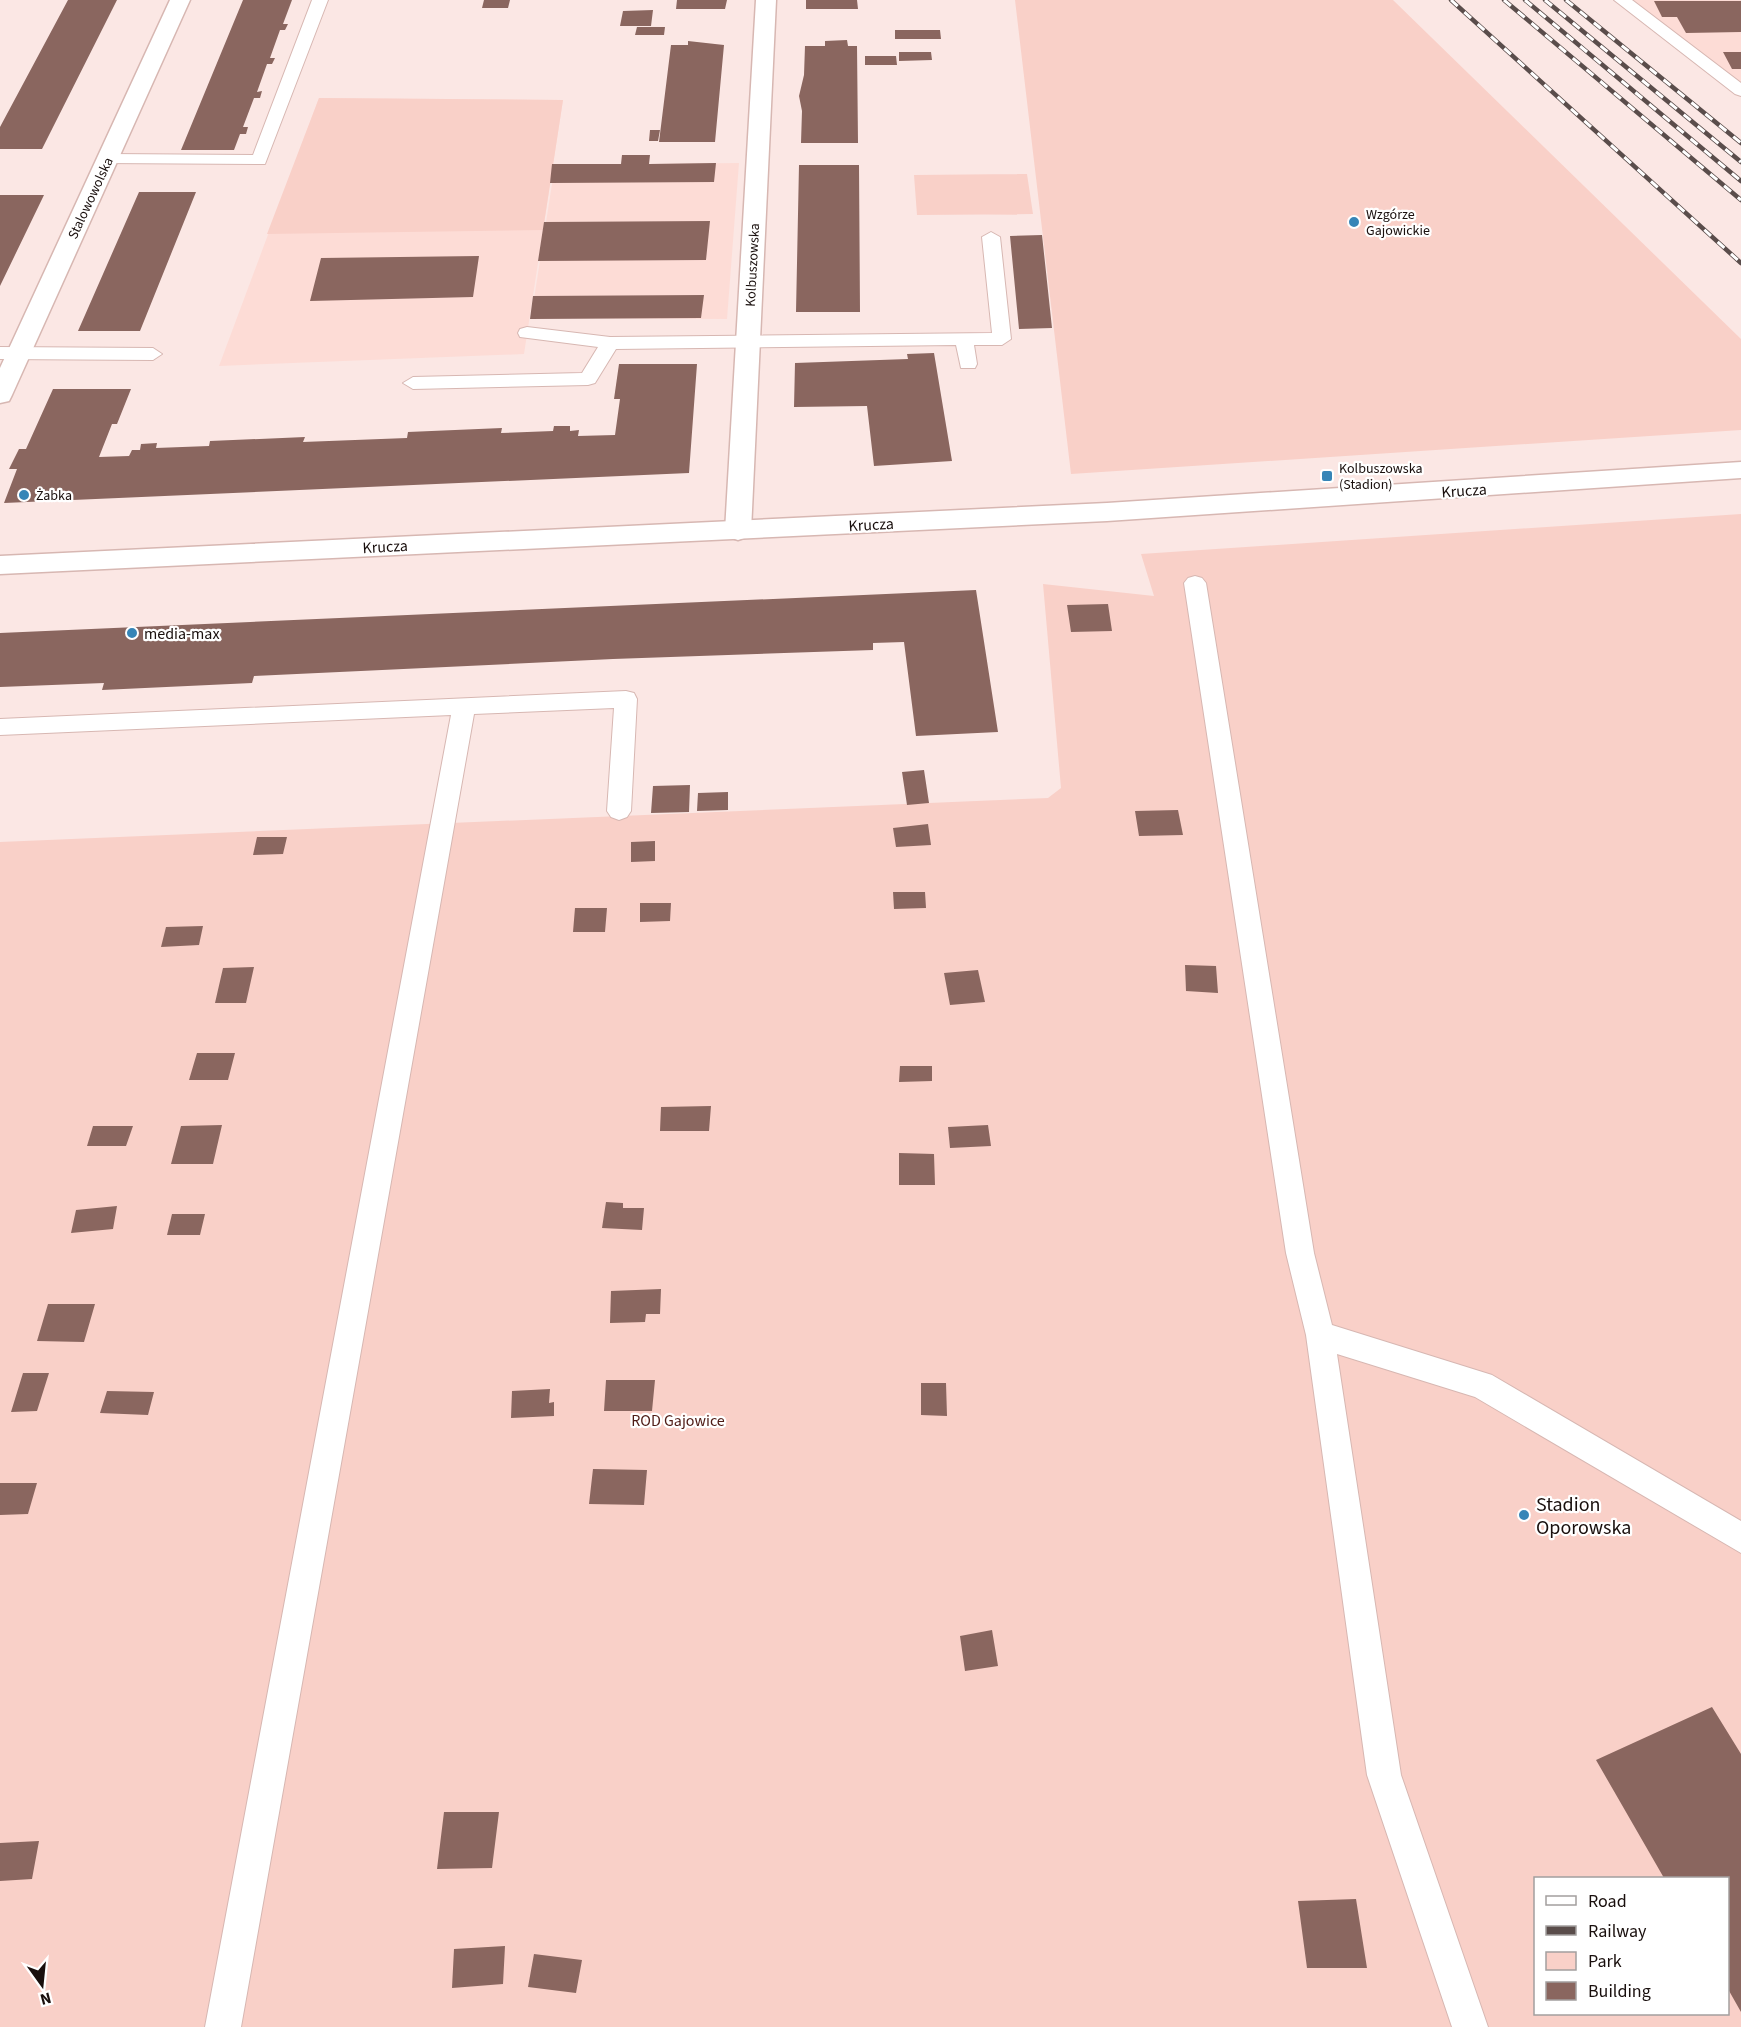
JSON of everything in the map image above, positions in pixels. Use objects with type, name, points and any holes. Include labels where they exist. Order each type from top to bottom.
[{"type":"street","name":"Stalowowolska","points":[[0,395],[10,353],[108,159],[180,0]]},
{"type":"street","name":"Kolbuszowska","points":[[738,531],[766,0]]},
{"type":"street","name":"Krucza","points":[[0,565],[738,531],[1343,498],[1741,470]]},
{"type":"lane","points":[[108,159],[259,160],[320,0]]},
{"type":"lane","points":[[1622,0],[1741,91]]},
{"type":"lane","points":[[527,333],[610,343],[748,344],[1002,339],[991,237]]},
{"type":"lane","points":[[964,339],[968,364]]},
{"type":"lane","points":[[413,384],[588,379],[610,343]]},
{"type":"lane","points":[[10,353],[153,354]]},
{"type":"lane","points":[[1195,583],[1300,1252],[1320,1335],[1383,1776],[1470,2027]]},
{"type":"lane","points":[[0,727],[626,699],[619,811]]},
{"type":"lane","points":[[223,2027],[443,833],[464,706]]},
{"type":"lane","points":[[1320,1335],[1482,1385],[1741,1538]]},
{"type":"shaded area","points":[[1632,0],[1741,0],[1741,84]]},
{"type":"shaded area","points":[[319,98],[563,100],[524,354],[219,366]]},
{"type":"shaded area","points":[[739,163],[727,319],[531,318],[555,165]]},
{"type":"green space","points":[[1015,0],[1393,0],[1741,339],[1741,430],[1071,474]]},
{"type":"green space","points":[[319,98],[563,100],[543,230],[267,234]]},
{"type":"green space","points":[[1027,174],[1033,214],[917,215],[914,175]]},
{"type":"green space","name":"ROD Gajowice","points":[[1741,514],[1741,2027],[0,2027],[0,842],[1048,798],[1061,788],[1043,584],[1154,596],[1141,554]]},
{"type":"building","points":[[68,0],[117,0],[42,149],[0,149],[0,127]]},
{"type":"building","points":[[243,0],[292,0],[283,24],[288,24],[285,30],[280,30],[270,58],[275,58],[272,64],[267,64],[257,92],[262,91],[260,98],[254,98],[243,127],[248,127],[246,134],[240,134],[234,150],[181,150]]},
{"type":"building","points":[[484,0],[510,0],[508,8],[482,8]]},
{"type":"building","points":[[677,0],[727,0],[725,9],[676,9]]},
{"type":"building","points":[[806,0],[857,0],[858,9],[806,9]]},
{"type":"building","points":[[1654,1],[1741,1],[1741,32],[1686,33],[1677,17],[1662,17]]},
{"type":"building","points":[[653,10],[651,26],[620,26],[623,11]]},
{"type":"building","points":[[637,27],[665,27],[664,35],[635,35]]},
{"type":"building","points":[[895,30],[940,30],[941,39],[895,39]]},
{"type":"building","points":[[847,40],[848,46],[857,46],[858,143],[801,143],[802,111],[799,96],[804,75],[805,46],[825,46],[825,41]]},
{"type":"building","points":[[688,41],[724,45],[715,142],[659,142],[671,45],[688,45]]},
{"type":"building","points":[[899,52],[931,52],[932,60],[899,61]]},
{"type":"building","points":[[1723,52],[1741,52],[1741,69],[1732,69]]},
{"type":"building","points":[[865,56],[896,56],[897,65],[865,65]]},
{"type":"building","points":[[650,130],[660,130],[658,141],[649,141]]},
{"type":"building","points":[[622,155],[650,155],[649,164],[716,163],[714,182],[550,183],[552,164],[621,164]]},
{"type":"building","points":[[799,165],[859,165],[860,312],[796,312]]},
{"type":"building","points":[[139,192],[196,192],[140,331],[78,331]]},
{"type":"building","points":[[0,195],[44,195],[0,286]]},
{"type":"building","points":[[710,221],[706,260],[538,261],[544,222]]},
{"type":"building","points":[[1042,235],[1052,328],[1019,329],[1010,236]]},
{"type":"building","points":[[479,256],[473,297],[310,301],[321,258]]},
{"type":"building","points":[[704,295],[701,318],[530,319],[533,296]]},
{"type":"building","points":[[934,353],[952,461],[874,466],[867,406],[794,407],[795,363],[908,359],[907,354]]},
{"type":"building","points":[[619,364],[697,364],[689,473],[4,503],[17,469],[9,469],[19,449],[26,449],[53,389],[131,389],[117,424],[112,424],[99,457],[129,456],[132,450],[140,450],[141,444],[157,443],[156,448],[209,446],[210,441],[305,437],[303,442],[407,438],[408,432],[502,428],[501,433],[553,431],[554,426],[570,426],[570,431],[579,430],[578,436],[615,435],[620,399],[614,399]]},
{"type":"building","points":[[976,590],[998,732],[916,736],[904,642],[873,643],[873,650],[613,659],[254,676],[252,683],[102,690],[104,683],[0,687],[0,633]]},
{"type":"building","points":[[1108,604],[1112,631],[1071,632],[1067,605]]},
{"type":"building","points":[[924,770],[929,803],[907,805],[902,772]]},
{"type":"building","points":[[690,785],[689,812],[651,813],[653,786]]},
{"type":"building","points":[[728,792],[728,810],[697,811],[698,793]]},
{"type":"building","points":[[1178,810],[1183,835],[1139,836],[1135,811]]},
{"type":"building","points":[[928,824],[931,845],[896,847],[893,828]]},
{"type":"building","points":[[257,837],[287,837],[283,854],[253,855]]},
{"type":"building","points":[[655,841],[655,861],[631,862],[631,842]]},
{"type":"building","points":[[893,892],[925,892],[926,908],[894,909]]},
{"type":"building","points":[[640,903],[671,903],[670,921],[640,922]]},
{"type":"building","points":[[575,908],[607,908],[605,932],[573,932]]},
{"type":"building","points":[[203,926],[199,945],[161,947],[166,927]]},
{"type":"building","points":[[1185,965],[1216,966],[1218,993],[1186,991]]},
{"type":"building","points":[[254,967],[246,1003],[215,1003],[223,968]]},
{"type":"building","points":[[978,970],[985,1002],[950,1005],[944,973]]},
{"type":"building","points":[[197,1053],[235,1053],[228,1080],[189,1080]]},
{"type":"building","points":[[900,1066],[932,1066],[932,1081],[899,1082]]},
{"type":"building","points":[[711,1106],[709,1131],[660,1131],[661,1107]]},
{"type":"building","points":[[222,1125],[213,1164],[171,1164],[181,1126]]},
{"type":"building","points":[[988,1125],[991,1146],[950,1148],[948,1127]]},
{"type":"building","points":[[93,1126],[133,1126],[126,1146],[87,1146]]},
{"type":"building","points":[[899,1153],[934,1154],[935,1185],[899,1185]]},
{"type":"building","points":[[606,1202],[623,1203],[623,1208],[644,1208],[642,1230],[602,1228]]},
{"type":"building","points":[[117,1206],[113,1229],[71,1233],[76,1210]]},
{"type":"building","points":[[172,1214],[205,1214],[200,1235],[167,1235]]},
{"type":"building","points":[[661,1289],[660,1314],[646,1314],[645,1322],[610,1323],[611,1291]]},
{"type":"building","points":[[48,1304],[95,1304],[84,1342],[37,1341]]},
{"type":"building","points":[[23,1373],[49,1373],[37,1411],[11,1412]]},
{"type":"building","points":[[606,1380],[655,1380],[652,1411],[604,1411]]},
{"type":"building","points":[[921,1383],[946,1383],[947,1416],[921,1415]]},
{"type":"building","points":[[550,1389],[549,1403],[554,1402],[554,1416],[511,1418],[512,1391]]},
{"type":"building","points":[[107,1391],[154,1392],[148,1415],[100,1413]]},
{"type":"building","points":[[593,1469],[647,1470],[644,1505],[589,1504]]},
{"type":"building","points":[[0,1483],[37,1483],[28,1514],[0,1515]]},
{"type":"building","points":[[992,1630],[998,1666],[965,1671],[960,1636]]},
{"type":"building","points":[[1712,1707],[1741,1754],[1741,2012],[1729,1991],[1729,1877],[1663,1877],[1596,1760]]},
{"type":"building","points":[[444,1812],[499,1812],[492,1868],[437,1869]]},
{"type":"building","points":[[39,1841],[32,1879],[0,1881],[0,1843]]},
{"type":"building","points":[[1356,1899],[1367,1968],[1307,1968],[1298,1901]]},
{"type":"building","points":[[505,1946],[503,1984],[452,1988],[454,1949]]},
{"type":"building","points":[[534,1954],[582,1960],[576,1993],[528,1987]]},
{"type":"railway","points":[[1451,0],[1741,263]]},
{"type":"railway","points":[[1504,0],[1741,200]]},
{"type":"railway","points":[[1525,0],[1741,181]]},
{"type":"railway","points":[[1545,0],[1741,162]]},
{"type":"railway","points":[[1566,0],[1741,143]]},
{"type":"place","name":"Wzgórze Gajowickie","points":[[1354,222]]},
{"type":"place","name":"Kolbuszowska (Stadion)","points":[[1327,476]]},
{"type":"place","name":"Żabka","points":[[24,495]]},
{"type":"place","name":"media-max","points":[[132,633]]},
{"type":"place","name":"Stadion Oporowska","points":[[1524,1515]]}]
